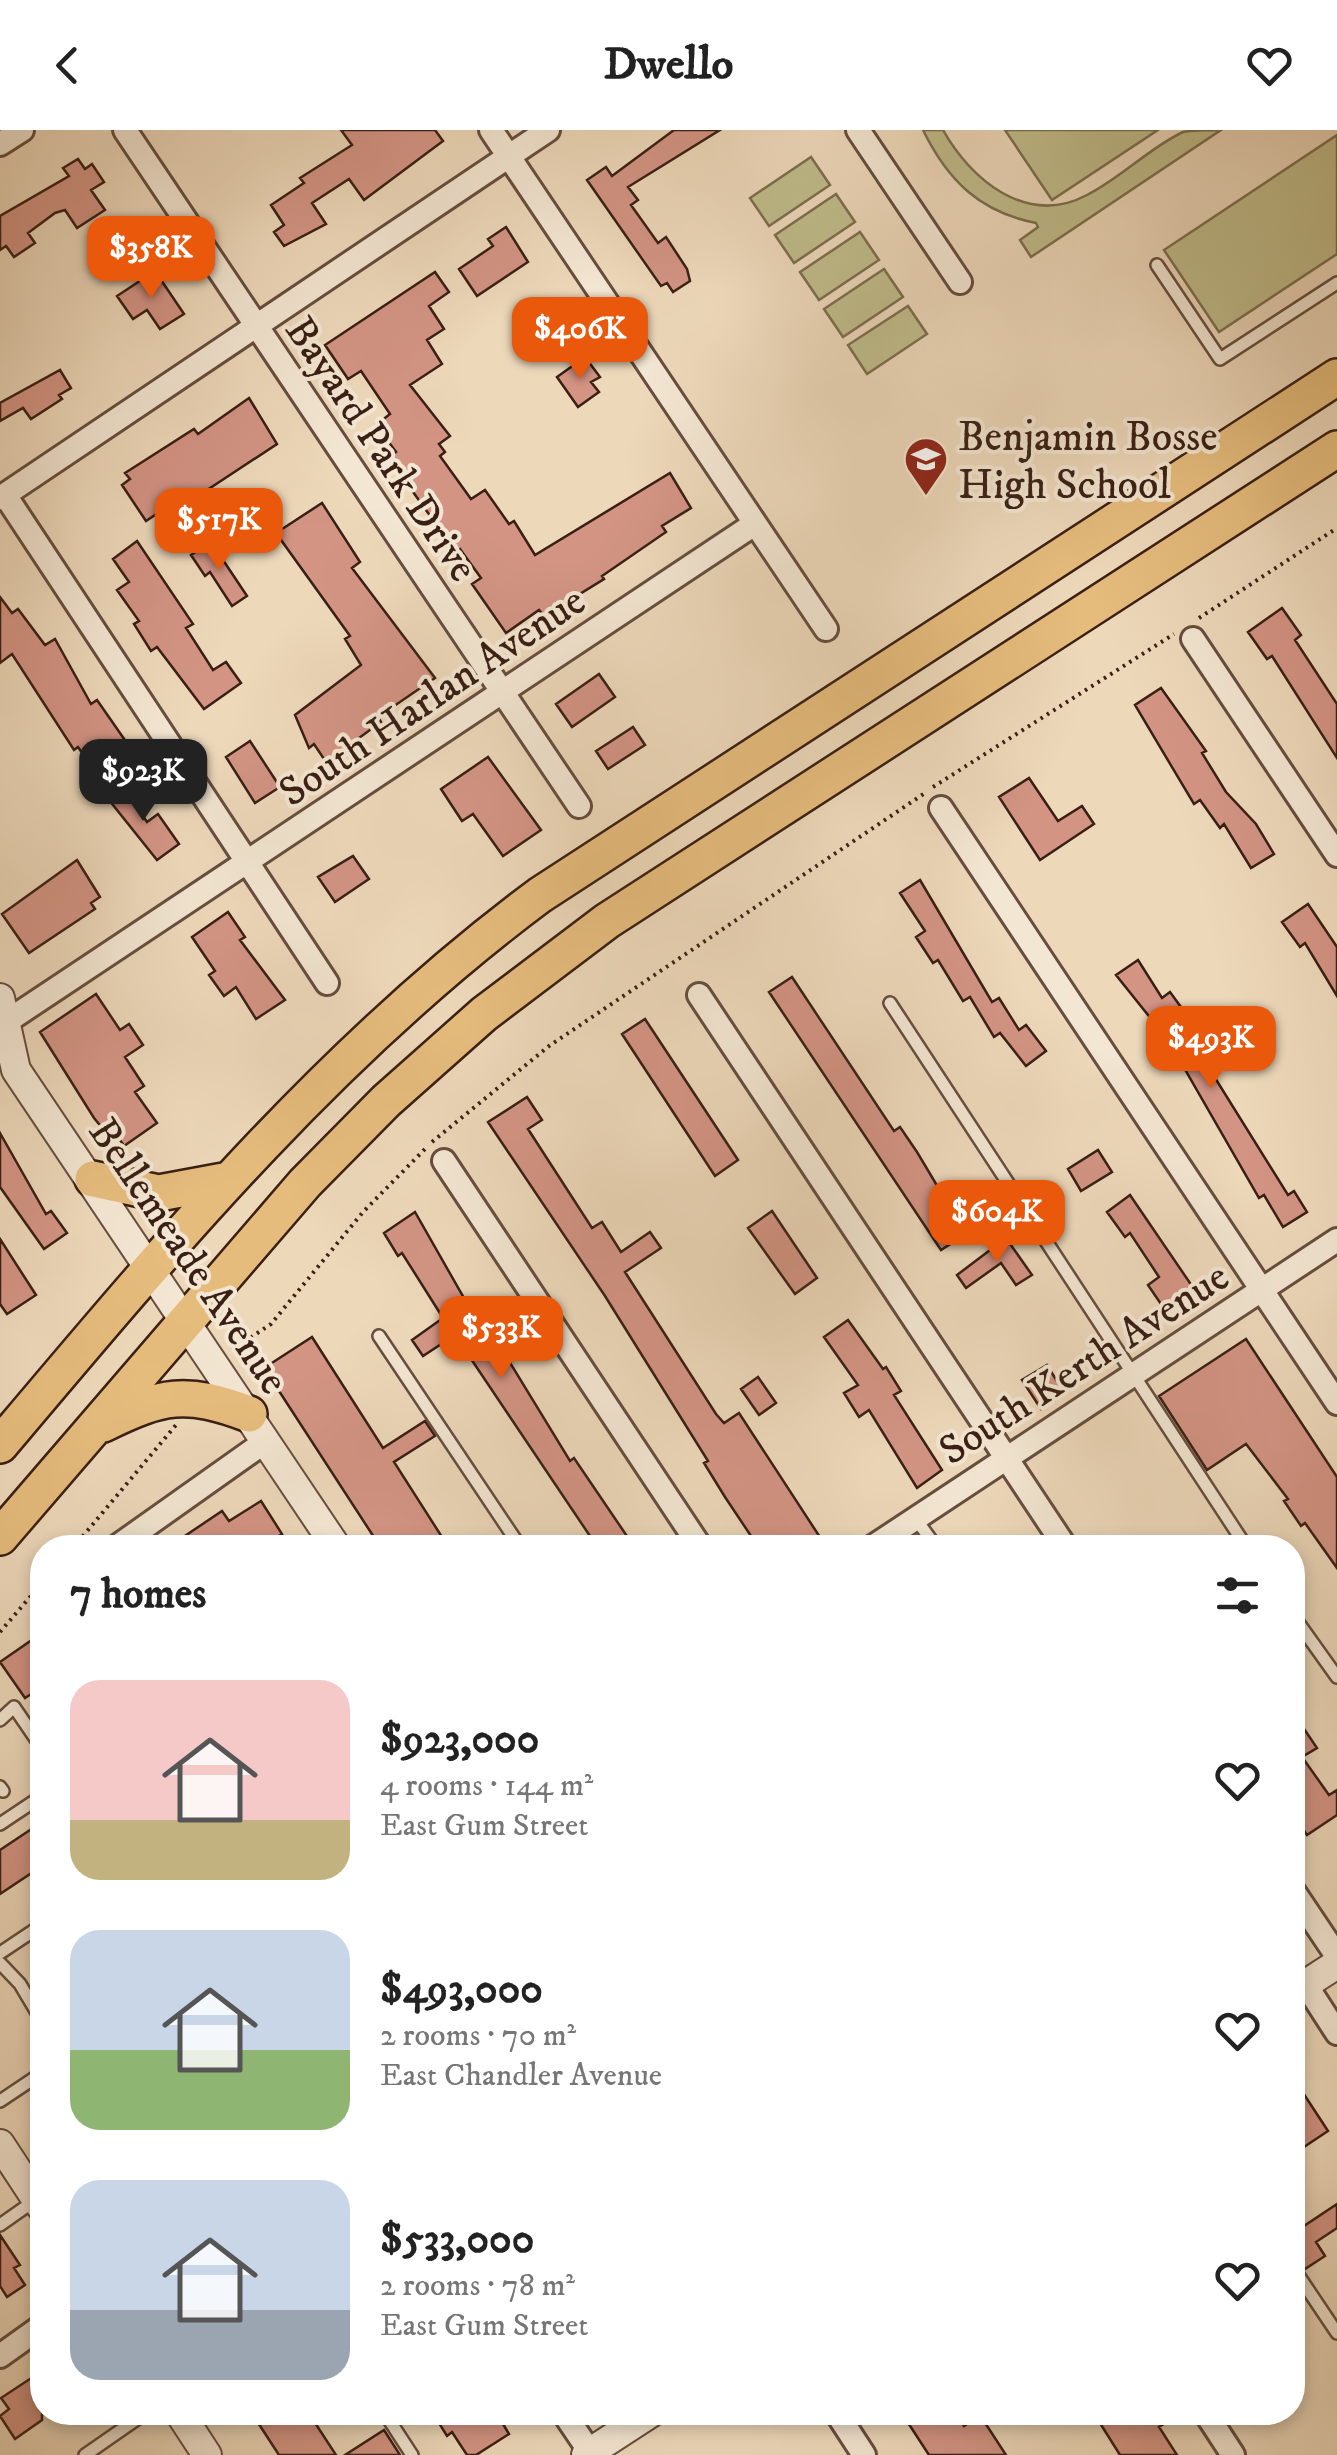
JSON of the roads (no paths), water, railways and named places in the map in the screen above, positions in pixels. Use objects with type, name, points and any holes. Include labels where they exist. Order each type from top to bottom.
[{"type":"highway","points":[[0,1445],[229,1180],[352,1050],[509,918],[1337,377]]},
{"type":"highway","points":[[0,1537],[340,1147],[484,1014],[608,921],[1337,449]]},
{"type":"highway","points":[[889,668],[876,686],[881,708],[901,722],[922,718]]},
{"type":"highway","points":[[93,1179],[159,1194],[229,1180]]},
{"type":"highway","points":[[93,1429],[171,1397],[212,1400],[258,1428]]},
{"type":"street","points":[[0,144],[22,130]]},
{"type":"street","name":"Bayard Park Drive","points":[[126,130],[579,806]]},
{"type":"street","points":[[491,130],[826,629]]},
{"type":"street","points":[[328,983],[3,496],[548,130]]},
{"type":"street","points":[[858,130],[960,282]]},
{"type":"street","name":"South Harlan Avenue","points":[[1,1016],[248,862],[753,525]]},
{"type":"street","points":[[1193,639],[1337,855]]},
{"type":"street","points":[[941,808],[1337,1403]]},
{"type":"street","points":[[699,996],[1057,1535]]},
{"type":"street","name":"Bellemeade Avenue","points":[[1,1016],[16,1070],[93,1179],[328,1535]]},
{"type":"street","points":[[444,1160],[692,1535]]},
{"type":"street","name":"South Kerth Avenue","points":[[890,1535],[1337,1240]]},
{"type":"street","points":[[130,1535],[258,1428]]},
{"type":"street","points":[[1305,1908],[1337,1956]]},
{"type":"street","points":[[1305,1985],[1337,1964]]},
{"type":"street","points":[[1305,1996],[1337,2033]]},
{"type":"street","points":[[0,2144],[30,2188]]},
{"type":"street","points":[[0,2356],[30,2335]]},
{"type":"street","points":[[187,2425],[207,2455]]},
{"type":"street","points":[[571,2425],[588,2454],[632,2425]]},
{"type":"street","points":[[844,2425],[864,2455]]},
{"type":"street","points":[[1214,2425],[1234,2455]]},
{"type":"lane","points":[[1157,265],[1220,359],[1337,283]]},
{"type":"lane","points":[[890,1003],[1239,1535]]},
{"type":"lane","points":[[379,1336],[511,1535]]},
{"type":"lane","points":[[916,1518],[928,1535]]},
{"type":"lane","points":[[1305,1632],[1337,1678]]},
{"type":"lane","points":[[0,1720],[14,1707],[30,1730]]},
{"type":"lane","points":[[0,1824],[30,1804]]},
{"type":"lane","points":[[0,1953],[30,1933]]},
{"type":"lane","points":[[0,1963],[30,2001]]},
{"type":"lane","points":[[0,2101],[30,2081]]},
{"type":"lane","points":[[0,2225],[30,2208]]},
{"type":"lane","points":[[1305,2285],[1337,2333]]},
{"type":"lane","points":[[85,2455],[128,2425]]},
{"type":"lane","points":[[392,2425],[412,2455]]},
{"type":"place","name":"Benjamin Bosse High School","points":[[926,497]]}]
